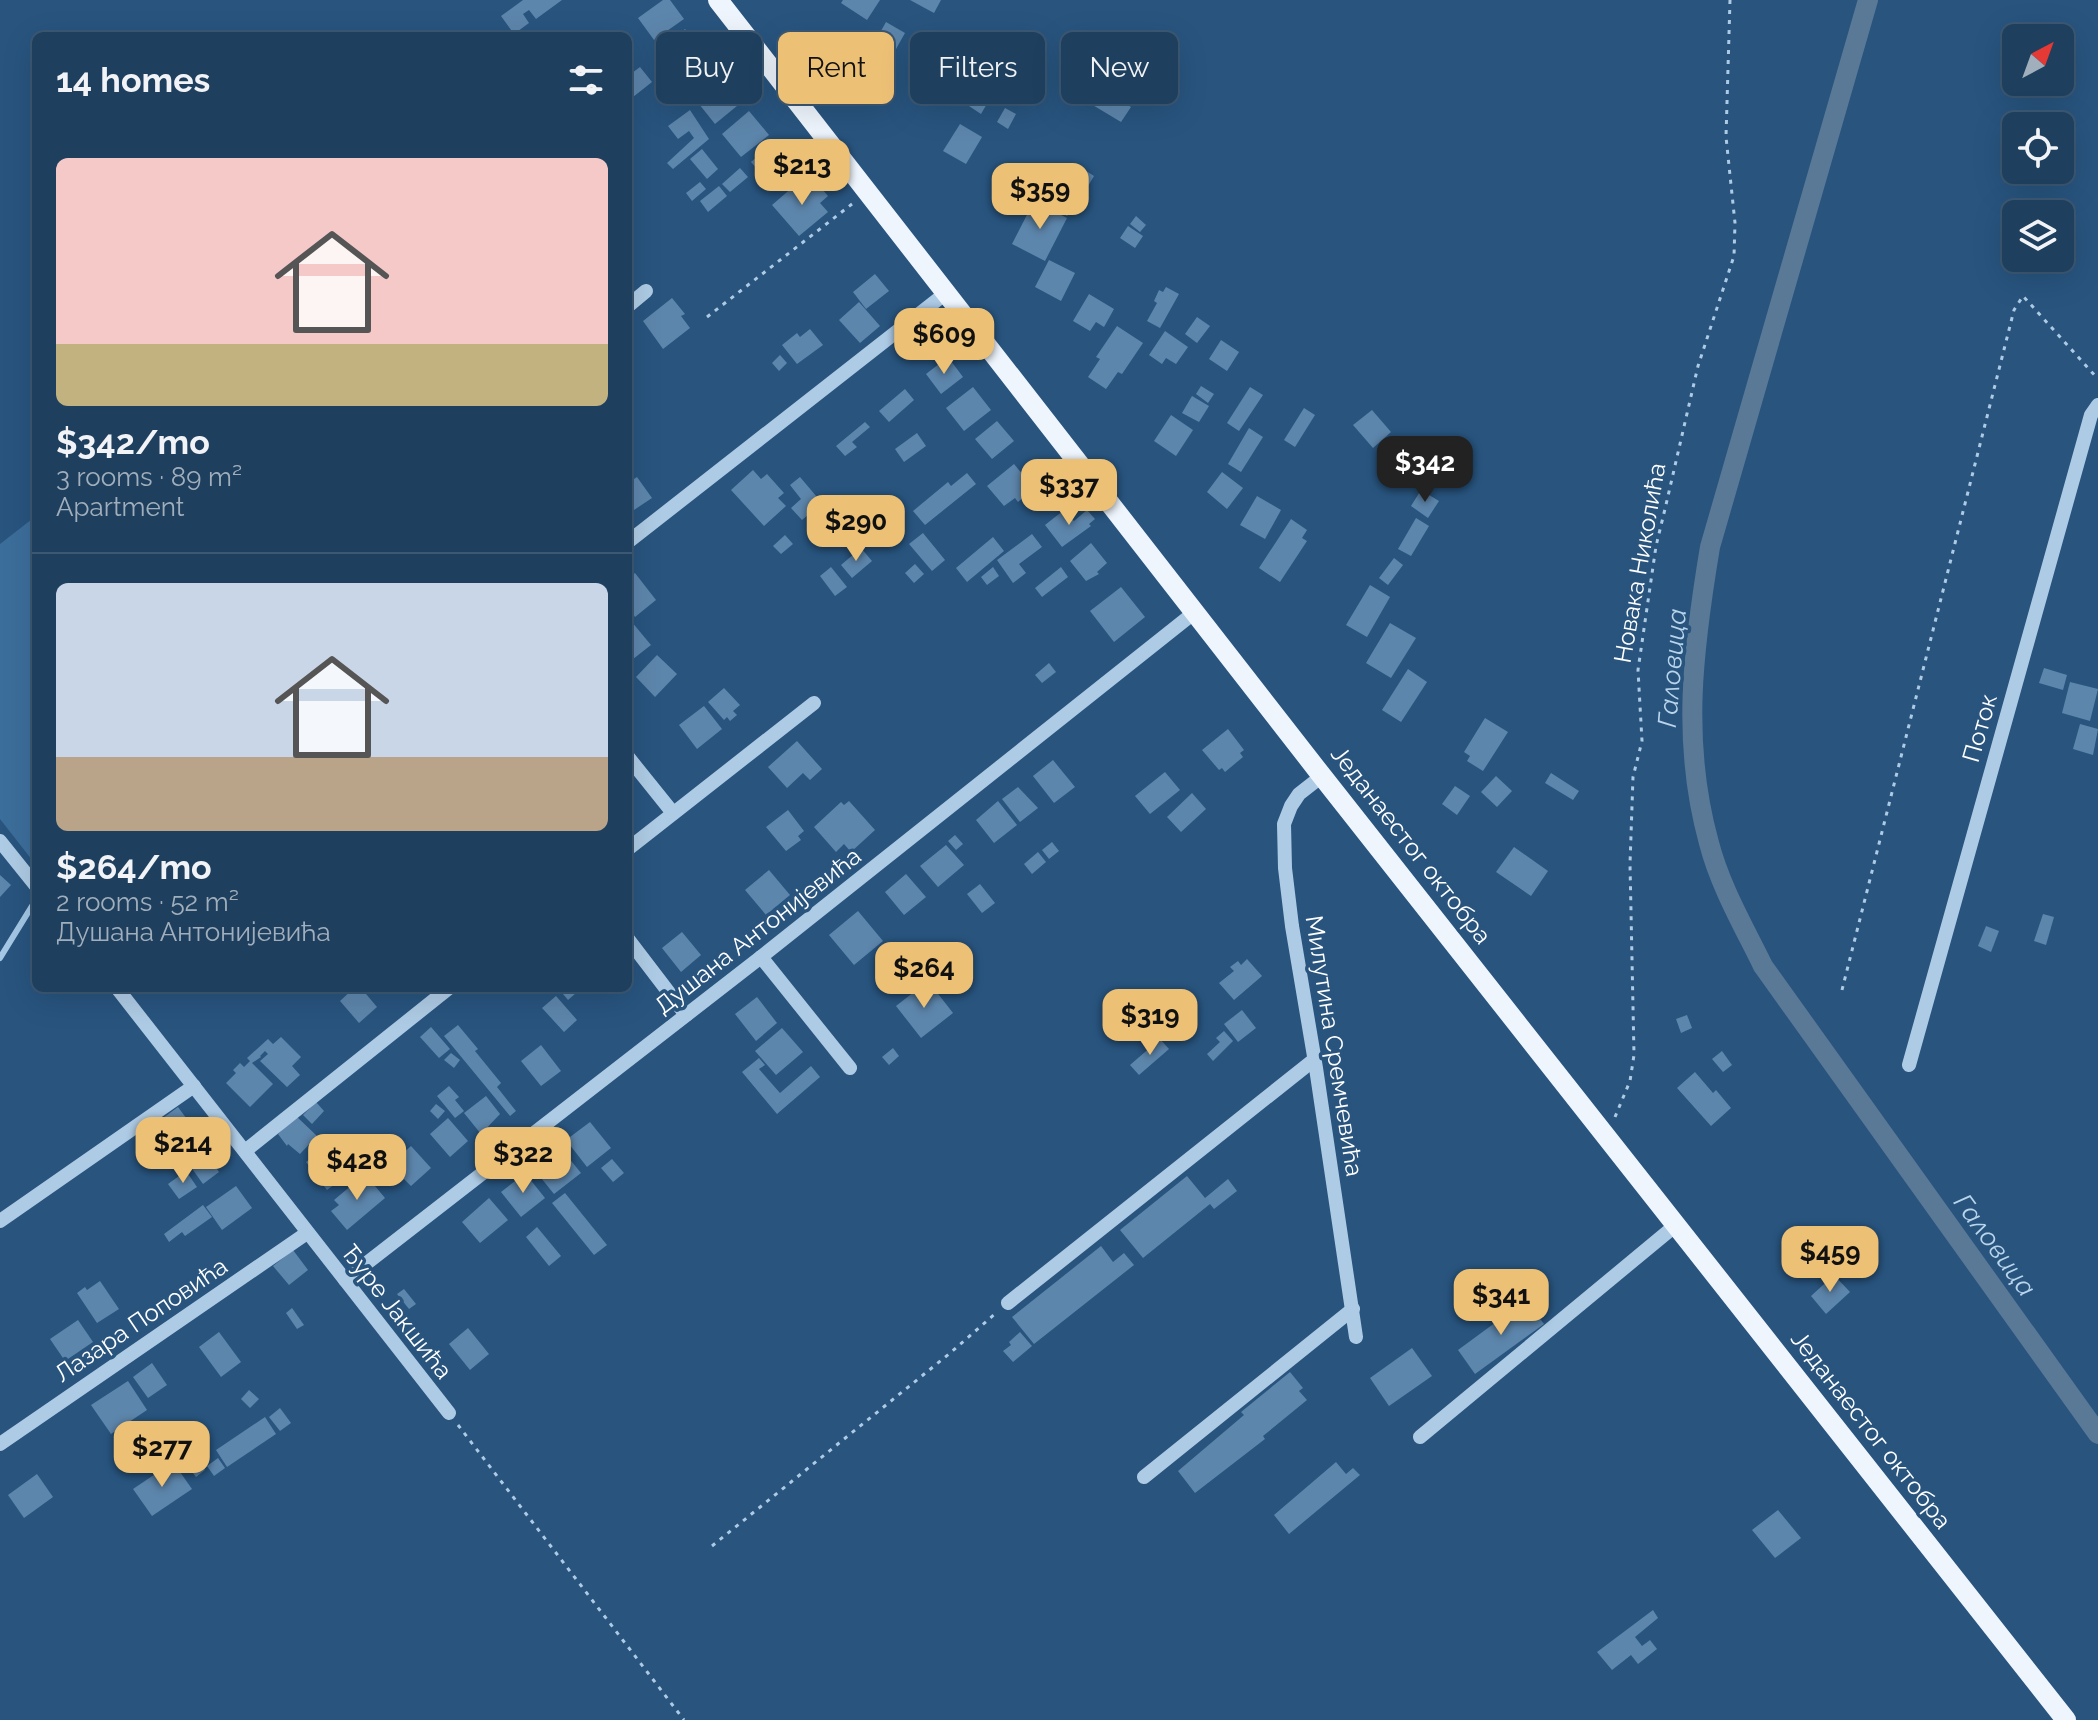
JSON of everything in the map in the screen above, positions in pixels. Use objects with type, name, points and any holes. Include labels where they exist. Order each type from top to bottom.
[{"type":"main road","name":"Једанаестог октобра","points":[[718,0],[1322,776],[2066,1720]]},
{"type":"street","points":[[632,303],[646,291]]},
{"type":"street","points":[[632,539],[946,293]]},
{"type":"street","name":"Поток","points":[[1909,1065],[2091,415],[2098,405]]},
{"type":"street","name":"Душана Антонијевића","points":[[345,1280],[761,957],[1195,612]]},
{"type":"street","points":[[632,846],[814,703]]},
{"type":"street","points":[[632,762],[673,813]]},
{"type":"street","name":"Милутина Сремчевића","points":[[1322,776],[1299,794],[1291,806],[1284,824],[1285,868],[1356,1337]]},
{"type":"street","points":[[0,841],[32,881]]},
{"type":"street","points":[[632,944],[686,1015]]},
{"type":"street","points":[[761,957],[850,1068]]},
{"type":"street","name":"Ђуре Јакшића","points":[[120,992],[449,1413]]},
{"type":"street","points":[[245,1151],[444,992]]},
{"type":"street","points":[[1008,1303],[1315,1059]]},
{"type":"street","points":[[0,1221],[194,1086]]},
{"type":"street","points":[[1420,1437],[1676,1225]]},
{"type":"street","name":"Лазара Поповића","points":[[0,1444],[307,1233]]},
{"type":"street","points":[[1144,1477],[1353,1309]]},
{"type":"path","name":"Новака Николића","points":[[1606,1135],[1630,1081],[1634,1055],[1630,864],[1633,777],[1642,741],[1638,670],[1656,546],[1698,366],[1734,256],[1735,223],[1726,137],[1730,0]]},
{"type":"path","points":[[707,317],[867,192]]},
{"type":"path","points":[[1842,990],[2014,310],[2023,296],[2098,379]]},
{"type":"path","points":[[712,1546],[1008,1303]]},
{"type":"path","points":[[449,1413],[684,1720]]},
{"type":"shaded area","points":[[32,519],[32,860],[0,819],[0,544]]},
{"type":"building","points":[[523,0],[562,0],[536,19],[529,10],[523,14],[529,23],[517,32],[513,32],[501,16]]},
{"type":"building","points":[[663,0],[670,0],[684,19],[665,32],[656,32],[654,40],[638,18]]},
{"type":"building","points":[[843,0],[880,0],[867,20],[841,3]]},
{"type":"building","points":[[910,0],[941,0],[934,13]]},
{"type":"building","points":[[886,22],[905,33],[894,53],[894,32],[880,32]]},
{"type":"building","points":[[640,67],[652,82],[632,98],[632,73]]},
{"type":"building","points":[[699,104],[739,104],[715,124]]},
{"type":"building","points":[[970,104],[987,104],[981,114]]},
{"type":"building","points":[[1091,104],[1126,104],[1131,107],[1121,122]]},
{"type":"building","points":[[1005,108],[1016,114],[1008,129],[997,122]]},
{"type":"building","points":[[690,110],[709,139],[673,169],[667,163],[694,138],[689,131],[678,139],[668,126]]},
{"type":"building","points":[[749,111],[769,135],[741,157],[722,134]]},
{"type":"building","points":[[960,124],[982,137],[966,164],[943,151]]},
{"type":"building","points":[[772,144],[795,170],[774,189],[751,162]]},
{"type":"building","points":[[702,149],[718,169],[707,179],[690,159]]},
{"type":"building","points":[[1077,165],[1094,176],[1075,208],[1053,193],[1068,169],[1072,172]]},
{"type":"building","points":[[740,168],[748,177],[730,192],[722,184]]},
{"type":"building","points":[[801,180],[809,190],[817,183],[828,196],[820,203],[828,212],[799,236],[772,205]]},
{"type":"building","points":[[700,182],[706,189],[692,201],[686,193]]},
{"type":"building","points":[[719,186],[727,196],[708,212],[700,201]]},
{"type":"building","points":[[1034,201],[1067,218],[1045,261],[1012,244]]},
{"type":"building","points":[[1063,201],[1073,208],[1067,216],[1058,209]]},
{"type":"building","points":[[1136,216],[1146,225],[1140,232],[1130,224]]},
{"type":"building","points":[[1128,226],[1143,236],[1135,248],[1120,238]]},
{"type":"building","points":[[1049,260],[1075,273],[1061,301],[1035,287]]},
{"type":"building","points":[[875,274],[889,291],[866,309],[853,292]]},
{"type":"building","points":[[1166,287],[1179,294],[1160,328],[1147,321],[1157,303],[1154,301],[1159,290],[1163,292]]},
{"type":"building","points":[[1089,294],[1114,309],[1104,327],[1096,322],[1090,331],[1073,321]]},
{"type":"building","points":[[672,298],[685,314],[681,316],[690,328],[663,349],[643,321]]},
{"type":"building","points":[[859,302],[880,326],[860,343],[839,320]]},
{"type":"building","points":[[1197,317],[1210,326],[1197,343],[1185,334]]},
{"type":"building","points":[[1117,326],[1143,343],[1122,374],[1118,372],[1106,389],[1088,377],[1100,359],[1096,357]]},
{"type":"building","points":[[810,329],[823,345],[797,364],[782,345],[797,333],[800,337]]},
{"type":"building","points":[[1165,331],[1188,347],[1176,364],[1166,358],[1162,364],[1149,355]]},
{"type":"building","points":[[1221,340],[1239,352],[1227,371],[1209,359]]},
{"type":"building","points":[[780,355],[787,363],[779,371],[772,363]]},
{"type":"building","points":[[948,357],[963,377],[941,394],[926,374]]},
{"type":"building","points":[[1201,386],[1214,394],[1208,403],[1196,394]]},
{"type":"building","points":[[973,387],[991,410],[964,431],[946,408]]},
{"type":"building","points":[[1250,387],[1263,395],[1239,431],[1227,423]]},
{"type":"building","points":[[905,389],[914,400],[889,422],[879,411]]},
{"type":"building","points":[[1192,396],[1209,406],[1199,422],[1182,413]]},
{"type":"building","points":[[1304,408],[1315,415],[1295,447],[1284,440]]},
{"type":"building","points":[[1372,410],[1391,432],[1373,448],[1353,425]]},
{"type":"building","points":[[1171,415],[1193,430],[1176,456],[1154,441]]},
{"type":"building","points":[[997,421],[1014,441],[992,459],[975,439]]},
{"type":"building","points":[[865,422],[870,427],[852,442],[857,447],[845,456],[836,446]]},
{"type":"building","points":[[1249,428],[1263,437],[1241,472],[1228,464]]},
{"type":"building","points":[[917,433],[926,446],[904,462],[895,449]]},
{"type":"building","points":[[1014,464],[1034,488],[1018,502],[1015,498],[1004,506],[987,486]]},
{"type":"building","points":[[753,470],[761,479],[767,474],[784,493],[778,498],[786,506],[764,526],[731,490]]},
{"type":"building","points":[[1222,472],[1243,488],[1227,509],[1207,492]]},
{"type":"building","points":[[967,473],[976,484],[925,525],[913,511],[948,482],[951,486]]},
{"type":"building","points":[[637,477],[652,498],[632,511],[632,480]]},
{"type":"building","points":[[800,477],[822,503],[802,520],[791,508],[801,499],[790,485]]},
{"type":"building","points":[[1421,490],[1439,501],[1428,518],[1411,506]]},
{"type":"building","points":[[1257,496],[1281,510],[1265,539],[1240,525]]},
{"type":"building","points":[[1064,510],[1074,521],[1087,510],[1095,519],[1089,524],[1091,526],[1062,547],[1045,525]]},
{"type":"building","points":[[1416,518],[1429,526],[1411,556],[1398,549]]},
{"type":"building","points":[[1291,519],[1307,530],[1302,538],[1307,541],[1280,582],[1259,568]]},
{"type":"building","points":[[923,533],[945,560],[932,571],[909,544]]},
{"type":"building","points":[[1032,534],[1042,547],[1019,564],[1026,573],[1013,583],[997,560]]},
{"type":"building","points":[[785,535],[793,544],[781,554],[773,546]]},
{"type":"building","points":[[993,537],[1004,551],[967,582],[956,568]]},
{"type":"building","points":[[1091,543],[1107,563],[1097,572],[1099,574],[1086,581],[1070,561]]},
{"type":"building","points":[[861,548],[872,561],[852,578],[841,565]]},
{"type":"building","points":[[1394,558],[1403,565],[1388,585],[1379,578]]},
{"type":"building","points":[[915,564],[924,574],[914,583],[905,573]]},
{"type":"building","points":[[831,567],[847,587],[835,596],[820,576]]},
{"type":"building","points":[[993,567],[999,576],[987,585],[981,577]]},
{"type":"building","points":[[1061,567],[1068,577],[1042,597],[1035,588]]},
{"type":"building","points":[[635,573],[656,600],[635,617],[632,613],[632,575]]},
{"type":"building","points":[[1370,585],[1390,597],[1367,637],[1346,625]]},
{"type":"building","points":[[1121,587],[1145,617],[1114,642],[1090,611]]},
{"type":"building","points":[[632,622],[651,645],[632,660]]},
{"type":"building","points":[[1390,623],[1416,638],[1391,678],[1366,663]]},
{"type":"building","points":[[657,655],[677,674],[655,697],[636,677]]},
{"type":"building","points":[[1049,663],[1056,672],[1042,683],[1035,675]]},
{"type":"building","points":[[2044,668],[2067,675],[2063,690],[2039,683]]},
{"type":"building","points":[[1408,669],[1427,682],[1401,722],[1382,710]]},
{"type":"building","points":[[2070,682],[2098,689],[2090,721],[2062,713]]},
{"type":"building","points":[[724,688],[740,705],[733,711],[737,715],[730,721],[727,717],[724,720],[708,702]]},
{"type":"building","points":[[704,706],[722,729],[697,749],[679,725]]},
{"type":"building","points":[[1485,718],[1508,732],[1483,771],[1467,761],[1470,756],[1464,752]]},
{"type":"building","points":[[2080,724],[2098,729],[2093,755],[2073,749]]},
{"type":"building","points":[[1228,729],[1244,750],[1240,753],[1243,757],[1225,772],[1222,768],[1219,770],[1202,750]]},
{"type":"building","points":[[797,741],[822,769],[810,780],[803,773],[787,788],[768,767]]},
{"type":"building","points":[[1053,760],[1075,787],[1054,803],[1033,776]]},
{"type":"building","points":[[1165,772],[1180,790],[1150,814],[1135,796]]},
{"type":"building","points":[[1551,773],[1579,791],[1573,800],[1545,783]]},
{"type":"building","points":[[1496,776],[1512,791],[1497,807],[1481,792]]},
{"type":"building","points":[[1455,786],[1470,796],[1457,815],[1442,804]]},
{"type":"building","points":[[1018,787],[1038,808],[1020,822],[1002,799]]},
{"type":"building","points":[[1192,793],[1206,809],[1181,832],[1167,817]]},
{"type":"building","points":[[849,801],[875,830],[851,852],[844,844],[836,852],[814,827],[841,802],[844,805]]},
{"type":"building","points":[[998,801],[1017,825],[994,843],[976,820]]},
{"type":"building","points":[[788,810],[804,831],[798,836],[801,840],[786,851],[766,827]]},
{"type":"building","points":[[955,835],[963,844],[956,850],[948,841]]},
{"type":"building","points":[[1052,842],[1059,851],[1049,859],[1042,850]]},
{"type":"building","points":[[946,845],[964,865],[938,887],[920,866]]},
{"type":"building","points":[[1514,847],[1548,871],[1531,896],[1496,872]]},
{"type":"building","points":[[1038,852],[1046,862],[1032,874],[1024,864]]},
{"type":"building","points":[[769,870],[790,895],[766,915],[745,890]]},
{"type":"building","points":[[906,874],[926,897],[904,915],[885,892]]},
{"type":"building","points":[[0,875],[11,885],[0,897]]},
{"type":"building","points":[[980,884],[995,903],[982,913],[967,894]]},
{"type":"building","points":[[858,911],[883,941],[854,965],[829,935]]},
{"type":"building","points":[[2043,914],[2054,917],[2046,945],[2034,941]]},
{"type":"building","points":[[1986,926],[1999,931],[1991,952],[1978,946]]},
{"type":"building","points":[[682,932],[701,955],[681,972],[662,948]]},
{"type":"building","points":[[1247,959],[1262,976],[1234,1000],[1219,983],[1234,971],[1230,967],[1238,961],[1241,965]]},
{"type":"building","points":[[928,981],[953,1013],[921,1038],[896,1006]]},
{"type":"building","points":[[350,992],[364,992],[377,1007],[359,1023],[340,1001]]},
{"type":"building","points":[[561,992],[575,992],[576,993],[568,1000]]},
{"type":"building","points":[[556,996],[577,1020],[564,1032],[542,1008]]},
{"type":"building","points":[[757,997],[777,1023],[756,1041],[735,1014]]},
{"type":"building","points":[[1242,1010],[1256,1028],[1238,1042],[1224,1024]]},
{"type":"building","points":[[1687,1015],[1692,1028],[1681,1033],[1676,1019]]},
{"type":"building","points":[[458,1025],[501,1083],[497,1087],[516,1111],[510,1116],[444,1036]]},
{"type":"building","points":[[431,1027],[450,1049],[439,1058],[420,1037]]},
{"type":"building","points":[[782,1028],[803,1052],[776,1075],[755,1051]]},
{"type":"building","points":[[1224,1031],[1233,1041],[1213,1061],[1207,1054],[1220,1042],[1216,1038]]},
{"type":"building","points":[[281,1037],[301,1057],[292,1066],[300,1075],[287,1087],[260,1061],[268,1054],[265,1051],[252,1063],[273,1084],[250,1107],[226,1083],[236,1073],[233,1070],[240,1063],[244,1067],[250,1061],[247,1058],[268,1039],[273,1044]]},
{"type":"building","points":[[1160,1039],[1169,1049],[1139,1075],[1130,1065]]},
{"type":"building","points":[[541,1045],[561,1071],[541,1086],[521,1061]]},
{"type":"building","points":[[893,1048],[899,1056],[889,1065],[882,1057]]},
{"type":"building","points":[[1722,1051],[1732,1065],[1723,1072],[1712,1059]]},
{"type":"building","points":[[451,1053],[460,1060],[454,1068],[444,1060]]},
{"type":"building","points":[[759,1058],[765,1065],[759,1069],[780,1093],[811,1066],[820,1077],[777,1114],[742,1072]]},
{"type":"building","points":[[1695,1072],[1731,1108],[1711,1126],[1677,1088]]},
{"type":"building","points":[[449,1086],[459,1097],[455,1100],[464,1111],[455,1118],[437,1096]]},
{"type":"building","points":[[486,1096],[500,1114],[481,1134],[464,1113]]},
{"type":"building","points":[[316,1102],[324,1111],[312,1124],[303,1115]]},
{"type":"building","points":[[436,1104],[445,1111],[438,1119],[430,1111]]},
{"type":"building","points":[[178,1107],[192,1126],[174,1141],[159,1121]]},
{"type":"building","points":[[296,1116],[317,1136],[300,1154],[287,1146],[278,1134]]},
{"type":"building","points":[[448,1118],[468,1141],[450,1157],[430,1134]]},
{"type":"building","points":[[590,1122],[611,1148],[587,1167],[566,1140]]},
{"type":"building","points":[[360,1136],[368,1146],[359,1154],[350,1144]]},
{"type":"building","points":[[337,1138],[355,1162],[340,1174],[343,1178],[327,1190],[306,1162]]},
{"type":"building","points":[[204,1141],[214,1156],[210,1159],[219,1172],[203,1184],[183,1156]]},
{"type":"building","points":[[411,1146],[431,1168],[411,1186],[404,1179],[402,1181],[391,1164]]},
{"type":"building","points":[[559,1146],[581,1173],[554,1194],[533,1168]]},
{"type":"building","points":[[612,1159],[624,1173],[613,1182],[601,1168]]},
{"type":"building","points":[[186,1171],[197,1187],[179,1199],[168,1184]]},
{"type":"building","points":[[525,1173],[545,1198],[521,1217],[501,1192]]},
{"type":"building","points":[[365,1174],[385,1198],[347,1230],[331,1211],[339,1205],[334,1200]]},
{"type":"building","points":[[1187,1176],[1205,1198],[1228,1179],[1237,1191],[1214,1209],[1210,1204],[1143,1258],[1120,1230]]},
{"type":"building","points":[[236,1186],[252,1208],[222,1230],[206,1207]]},
{"type":"building","points":[[565,1193],[607,1245],[594,1255],[552,1203]]},
{"type":"building","points":[[489,1198],[508,1220],[480,1243],[462,1222]]},
{"type":"building","points":[[203,1205],[212,1217],[185,1236],[182,1232],[169,1242],[164,1234]]},
{"type":"building","points":[[537,1227],[561,1256],[549,1266],[526,1237]]},
{"type":"building","points":[[1101,1246],[1113,1262],[1124,1253],[1134,1265],[1034,1344],[1012,1317]]},
{"type":"building","points":[[293,1250],[308,1270],[289,1285],[273,1266]]},
{"type":"building","points":[[1834,1275],[1850,1292],[1826,1314],[1811,1296]]},
{"type":"building","points":[[100,1281],[119,1309],[97,1323],[77,1293]]},
{"type":"building","points":[[404,1289],[416,1304],[409,1309],[397,1294]]},
{"type":"building","points":[[1526,1300],[1544,1324],[1475,1374],[1458,1350]]},
{"type":"building","points":[[292,1308],[304,1325],[297,1329],[286,1313]]},
{"type":"building","points":[[78,1320],[93,1342],[65,1361],[50,1339]]},
{"type":"building","points":[[468,1328],[489,1354],[470,1370],[449,1344]]},
{"type":"building","points":[[219,1332],[241,1362],[221,1377],[199,1347]]},
{"type":"building","points":[[1020,1332],[1032,1346],[1013,1362],[1003,1351]]},
{"type":"building","points":[[1412,1348],[1432,1376],[1389,1406],[1370,1378]]},
{"type":"building","points":[[152,1363],[167,1385],[148,1398],[133,1377]]},
{"type":"building","points":[[1290,1372],[1303,1388],[1299,1391],[1307,1400],[1263,1436],[1265,1439],[1195,1493],[1178,1471],[1244,1415],[1241,1412]]},
{"type":"building","points":[[128,1381],[147,1410],[111,1434],[91,1405]]},
{"type":"building","points":[[249,1390],[259,1399],[250,1408],[241,1399]]},
{"type":"building","points":[[280,1408],[291,1423],[280,1431],[269,1417]]},
{"type":"building","points":[[265,1417],[276,1434],[227,1467],[216,1450]]},
{"type":"building","points":[[195,1458],[205,1470],[196,1477],[187,1465]]},
{"type":"building","points":[[218,1458],[225,1468],[214,1476],[207,1466]]},
{"type":"building","points":[[173,1462],[192,1489],[152,1516],[133,1489]]},
{"type":"building","points":[[1336,1462],[1346,1474],[1353,1468],[1360,1475],[1289,1534],[1274,1515]]},
{"type":"building","points":[[37,1474],[53,1497],[24,1518],[8,1495]]},
{"type":"building","points":[[1778,1510],[1801,1538],[1775,1558],[1752,1530]]},
{"type":"building","points":[[1653,1610],[1658,1618],[1635,1637],[1642,1646],[1650,1640],[1657,1649],[1638,1664],[1631,1655],[1612,1670],[1597,1652]]},
{"type":"waterway","name":"Галовица","points":[[1868,0],[1710,547],[1693,695],[1695,768],[1700,805],[1719,875],[1763,966],[2098,1434]]},
{"type":"waterway","points":[[0,958],[32,906]]}]
